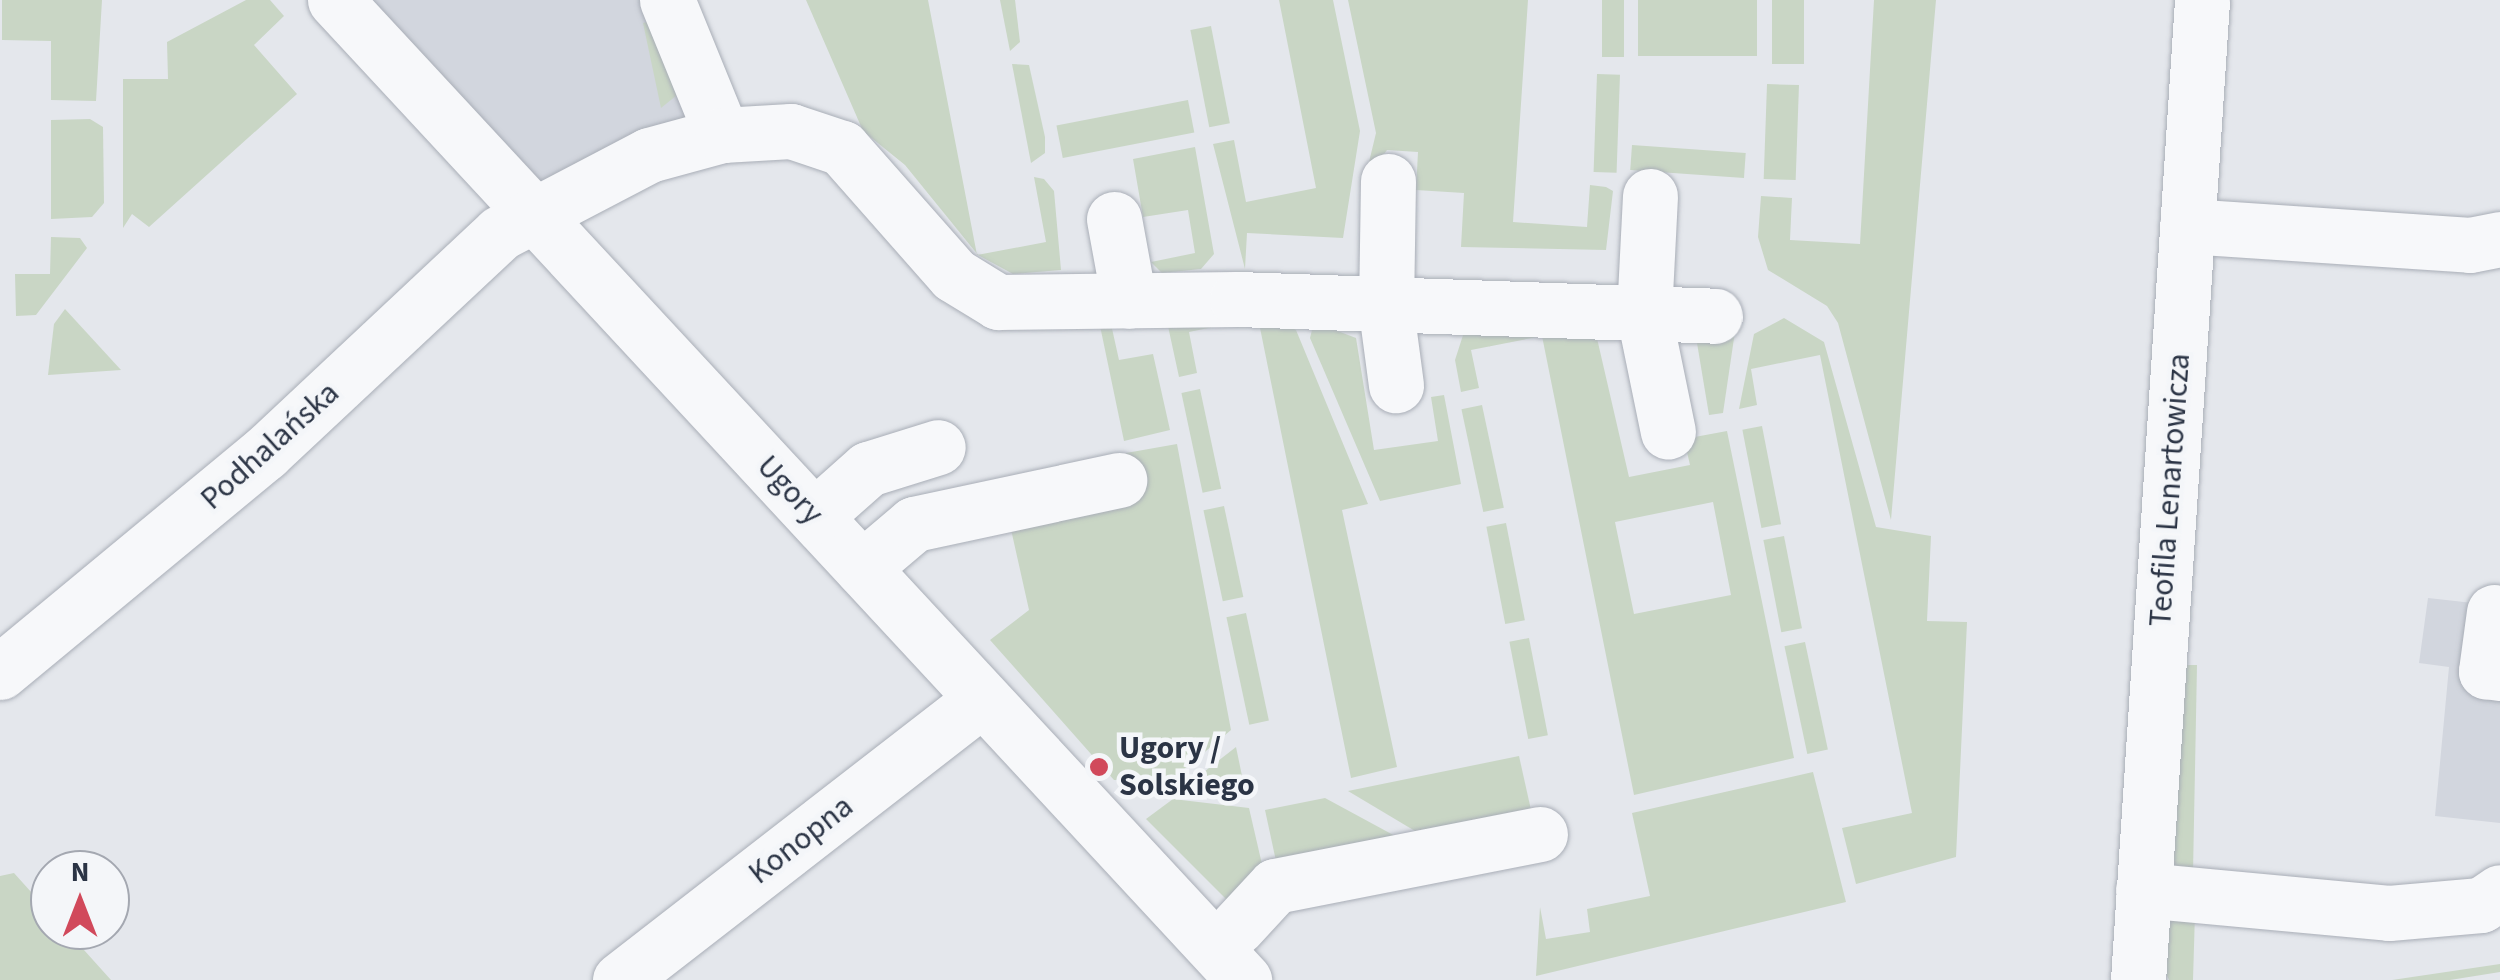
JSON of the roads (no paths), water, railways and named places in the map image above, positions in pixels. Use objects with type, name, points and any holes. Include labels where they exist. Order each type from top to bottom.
[{"type":"street","name":"Ugory","points":[[335,0],[534,210],[981,700],[1244,980]]},
{"type":"street","points":[[668,0],[722,135]]},
{"type":"street","name":"Teofila Lenartowicza","points":[[2139,979],[2202,0]]},
{"type":"street","name":"Podhalańska","points":[[0,672],[154,550],[534,210],[649,155],[722,135],[790,132],[842,148],[954,275],[998,302],[1129,301],[1715,316]]},
{"type":"street","points":[[1388,181],[1386,310],[1396,385]]},
{"type":"street","points":[[1650,196],[1644,315],[1668,432]]},
{"type":"street","points":[[1114,218],[1129,301]]},
{"type":"street","points":[[2188,226],[2470,245],[2500,239]]},
{"type":"street","points":[[815,516],[868,469],[938,447]]},
{"type":"street","points":[[862,568],[914,524],[1119,480]]},
{"type":"street","points":[[2494,612],[2486,671],[2500,673]]},
{"type":"street","name":"Konopna","points":[[620,980],[981,700]]},
{"type":"street","points":[[1236,927],[1275,886],[1540,834]]},
{"type":"street","points":[[2143,890],[2389,913],[2468,907],[2500,892]]},
{"type":"place","name":"Ugory / Solskiego","points":[[1099,767]]}]
